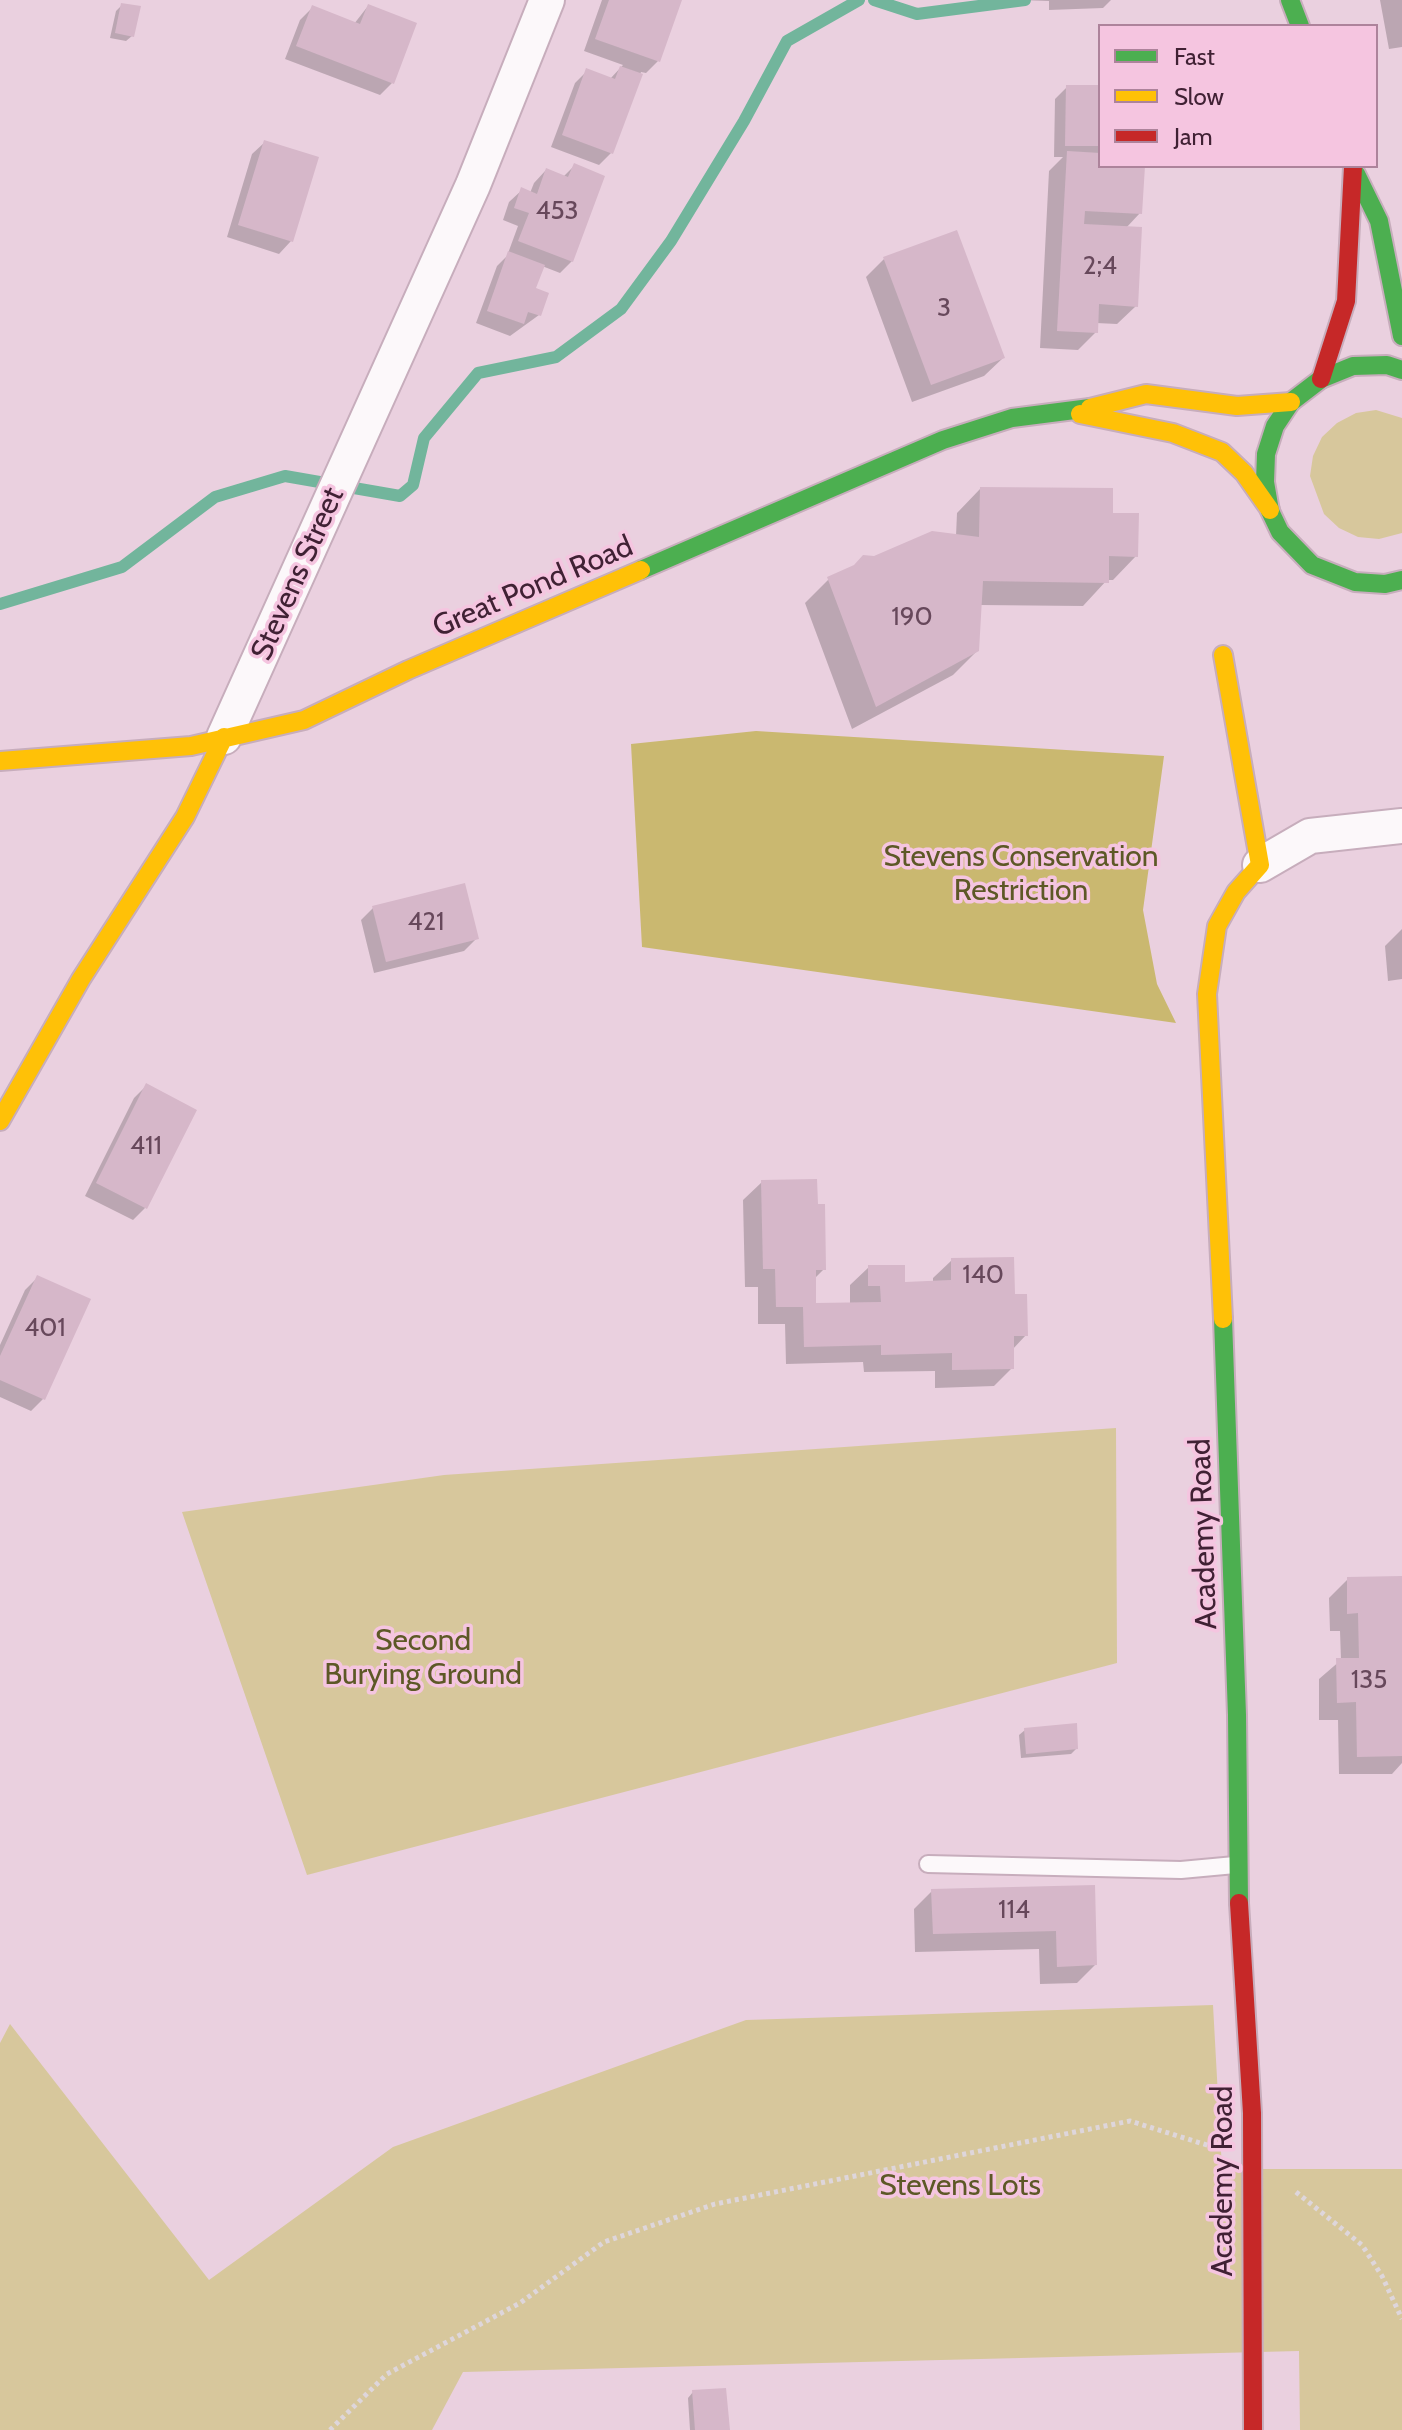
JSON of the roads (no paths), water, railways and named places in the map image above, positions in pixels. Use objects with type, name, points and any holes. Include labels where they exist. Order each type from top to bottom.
[{"type":"street","name":"Stevens Street","points":[[0,1121],[81,979],[185,817],[353,455],[473,185],[547,0]]},
{"type":"street","points":[[1290,0],[1299,24]]},
{"type":"street","points":[[1321,379],[1346,301],[1353,168]]},
{"type":"street","points":[[1354,168],[1379,221],[1402,336]]},
{"type":"street","points":[[1270,511],[1265,482],[1266,454],[1275,426],[1291,402],[1321,379],[1353,366],[1387,365],[1402,370]]},
{"type":"street","name":"Great Pond Road","points":[[0,761],[191,746],[304,720],[408,670],[943,440],[1012,418],[1074,412],[1146,394],[1237,406],[1291,402]]},
{"type":"street","name":"Great Pond Road","points":[[1074,412],[1173,433],[1222,452],[1244,473],[1295,550],[1312,565],[1390,599]]},
{"type":"street","points":[[1355,582],[1385,584],[1402,580]]},
{"type":"street","points":[[1223,655],[1260,865],[1310,836],[1402,826]]},
{"type":"street","name":"Academy Road","points":[[1253,2430],[1247,1996],[1237,1865],[1238,1731],[1227,1393],[1207,994],[1217,926],[1236,892],[1260,865]]},
{"type":"lane","points":[[928,1864],[1181,1870],[1237,1865]]},
{"type":"waterway","points":[[0,604],[122,567],[215,497],[285,476],[400,496],[413,485],[424,438],[478,373],[556,357],[621,309],[671,241],[744,121],[787,41],[859,0]]},
{"type":"waterway","points":[[874,0],[917,14],[1025,0]]},
{"type":"park label","name":"Stevens Conservation Restriction","points":[[1021,874]]},
{"type":"park label","name":"Second Burying Ground","points":[[423,1658]]},
{"type":"park label","name":"Stevens Lots","points":[[960,2186]]}]
